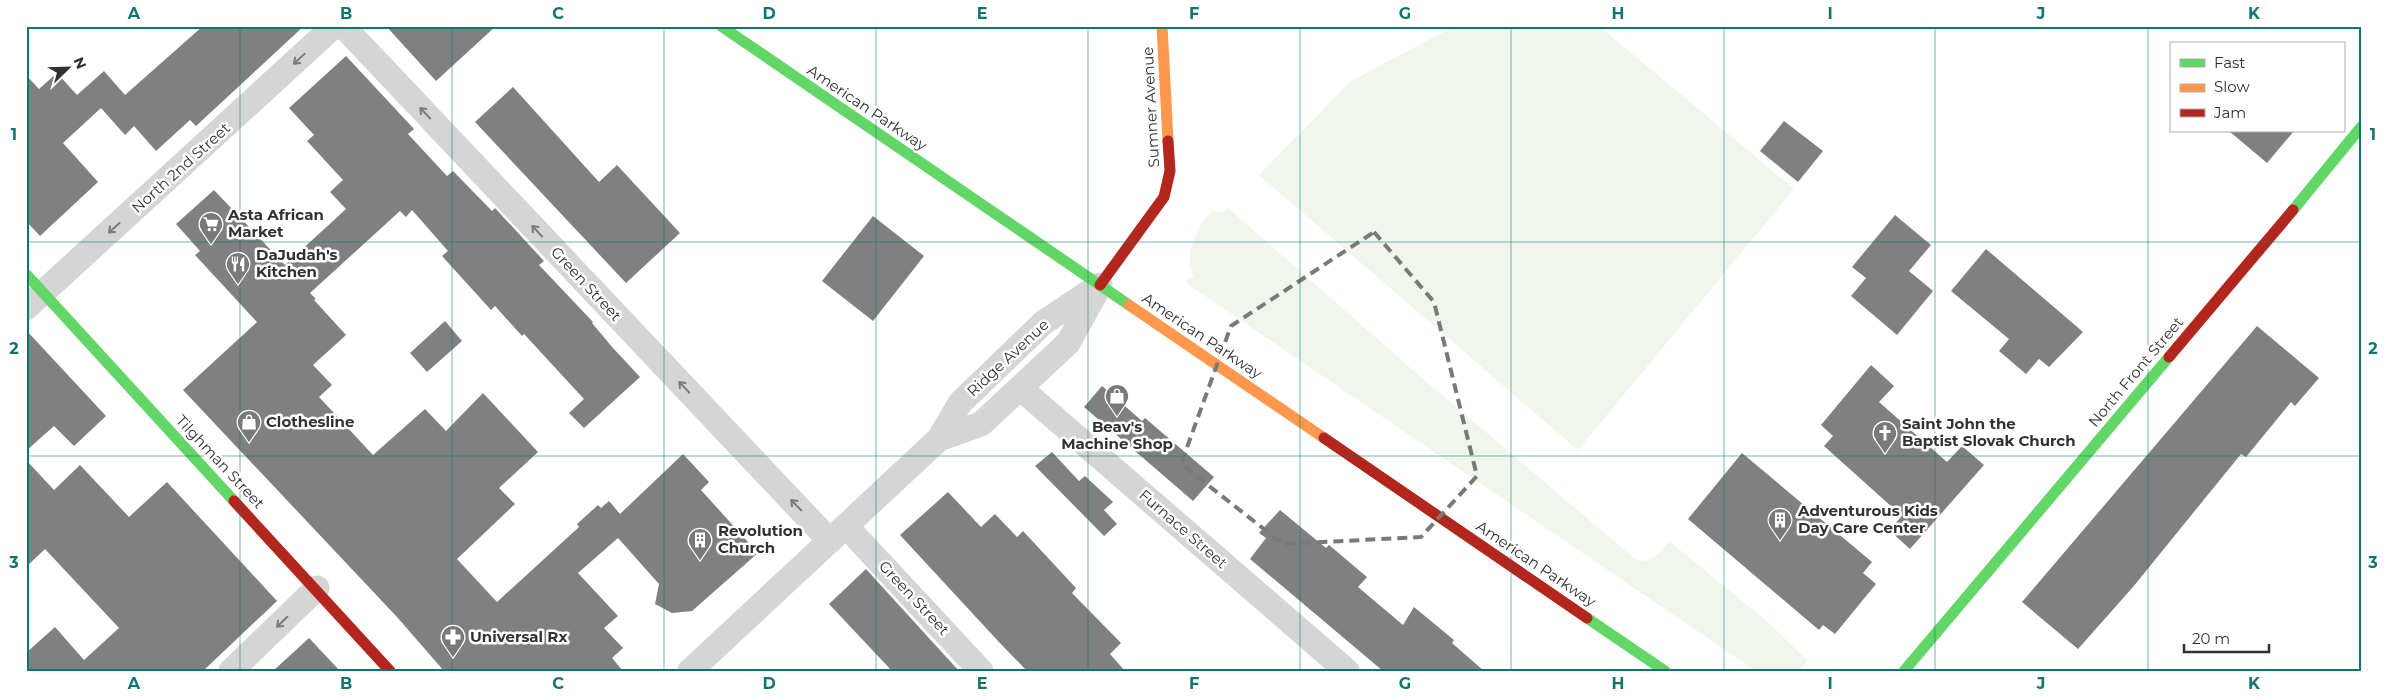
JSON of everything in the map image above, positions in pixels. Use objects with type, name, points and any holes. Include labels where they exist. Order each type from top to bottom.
[{"type":"main road","name":"American Parkway","points":[[721,26],[1665,671]]},
{"type":"main road","name":"Sumner Avenue","points":[[1100,285],[1164,197],[1170,171],[1162,26]]},
{"type":"main road","name":"North Front Street","points":[[1904,671],[2276,230],[2361,126]]},
{"type":"main road","name":"Tilghman Street","points":[[26,274],[35,301],[317,588],[390,671]]},
{"type":"street","name":"North 2nd Street","points":[[35,301],[334,26]]},
{"type":"street","name":"Green Street","points":[[343,26],[838,533],[981,671]]},
{"type":"street","name":"Ridge Avenue","points":[[939,439],[981,424],[1068,343],[1100,285]]},
{"type":"street","name":"Ridge Avenue","points":[[690,671],[939,439],[960,403],[1043,323],[1100,285]]},
{"type":"street","name":"Furnace Street","points":[[1020,388],[1347,671]]},
{"type":"street","points":[[231,671],[317,588]]},
{"type":"highlighted area","points":[[1374,232],[1434,302],[1477,476],[1421,537],[1283,544],[1181,464],[1231,326]]},
{"type":"shaded area","points":[[1455,26],[1599,26],[1794,189],[1578,450],[1259,175],[1351,81]]},
{"type":"shaded area","points":[[1227,207],[1415,372],[1634,558],[1645,561],[1650,560],[1669,541],[1768,622],[1807,660],[1801,671],[1756,671],[1189,285],[1186,280],[1194,276],[1190,260],[1193,241],[1197,232],[1207,216],[1213,211],[1223,213]]},
{"type":"building","points":[[203,26],[304,26],[196,126],[190,120],[156,151],[134,126],[125,135],[101,108],[63,143],[98,182],[40,236],[26,221],[26,75],[39,89],[57,73],[77,95],[104,71],[125,95]]},
{"type":"building","points":[[386,26],[496,26],[436,81]]},
{"type":"building","points":[[346,56],[414,129],[408,134],[447,176],[453,171],[492,211],[495,208],[544,261],[539,265],[593,322],[613,348],[640,377],[584,428],[569,413],[584,399],[524,334],[522,336],[495,306],[491,310],[442,256],[448,251],[412,210],[406,217],[400,211],[310,293],[316,299],[314,300],[346,335],[313,365],[332,385],[319,397],[373,455],[425,409],[446,431],[483,393],[538,452],[499,488],[515,504],[457,559],[497,602],[579,527],[577,524],[598,505],[601,508],[609,501],[620,514],[683,454],[709,482],[701,490],[758,553],[692,611],[672,613],[655,604],[659,584],[618,538],[578,573],[618,616],[604,628],[623,648],[612,658],[623,671],[444,671],[397,617],[183,390],[257,322],[195,255],[200,251],[176,224],[214,190],[285,265],[346,209],[330,192],[343,180],[307,141],[314,135],[289,108]]},
{"type":"building","points":[[513,87],[599,182],[617,165],[680,233],[626,283],[475,122]]},
{"type":"building","points":[[1784,121],[1823,151],[1798,182],[1760,151]]},
{"type":"building","points":[[2230,132],[2293,132],[2267,163]]},
{"type":"building","points":[[1895,215],[1931,245],[1909,271],[1933,291],[1897,335],[1851,296],[1866,278],[1852,267]]},
{"type":"building","points":[[873,216],[924,256],[873,321],[822,281]]},
{"type":"building","points":[[1986,249],[2083,332],[2049,367],[2039,359],[2026,374],[1999,351],[2009,339],[1951,291]]},
{"type":"building","points":[[445,321],[462,341],[427,372],[410,353]]},
{"type":"building","points":[[2257,326],[2319,378],[2295,406],[2291,402],[2246,457],[2241,454],[2133,587],[2078,649],[2022,602]]},
{"type":"building","points":[[26,330],[106,416],[74,446],[54,426],[26,451]]},
{"type":"building","name":"Saint John the Baptist Slovak Church","points":[[1871,365],[1894,386],[1879,402],[1947,462],[1962,446],[1984,465],[1910,549],[1889,530],[1902,516],[1824,446],[1833,436],[1821,425]]},
{"type":"building","points":[[1102,386],[1142,421],[1145,418],[1214,477],[1193,501],[1084,407]]},
{"type":"building","points":[[1052,452],[1079,481],[1085,476],[1113,502],[1104,510],[1117,524],[1104,536],[1035,466]]},
{"type":"building","name":"Adventurous Kids Day Care Center","points":[[1742,453],[1872,562],[1863,573],[1876,584],[1835,634],[1823,625],[1819,630],[1688,519]]},
{"type":"building","points":[[26,460],[54,490],[80,465],[129,517],[167,482],[277,601],[203,671],[26,671],[26,653],[55,627],[84,660],[119,628],[45,549],[26,567]]},
{"type":"building","points":[[948,492],[981,527],[995,514],[1017,537],[1023,531],[1076,588],[1072,593],[1121,643],[1110,654],[1125,671],[1027,671],[900,535]]},
{"type":"building","points":[[1280,510],[1326,548],[1329,545],[1367,577],[1358,587],[1403,625],[1414,607],[1454,640],[1452,643],[1484,671],[1383,671],[1250,559],[1266,538],[1259,533]]},
{"type":"building","points":[[866,569],[959,671],[892,671],[829,604]]},
{"type":"building","points":[[309,638],[340,671],[273,671]]},
{"type":"traffic: fast","points":[[721,26],[1129,305]]},
{"type":"traffic: fast","points":[[2293,210],[2361,127]]},
{"type":"traffic: fast","points":[[26,274],[234,501]]},
{"type":"traffic: fast","points":[[1904,671],[2169,357]]},
{"type":"traffic: fast","points":[[1587,618],[1665,671]]},
{"type":"traffic: slow","points":[[1162,26],[1168,141]]},
{"type":"traffic: slow","points":[[1129,305],[1324,438]]},
{"type":"traffic: jam","points":[[1100,285],[1164,197],[1170,171],[1168,141]]},
{"type":"traffic: jam","points":[[2169,357],[2293,210]]},
{"type":"traffic: jam","points":[[1324,438],[1587,618]]},
{"type":"traffic: jam","points":[[234,501],[390,671]]},
{"type":"place","name":"Asta African Market","points":[[211,245]]},
{"type":"place","name":"DaJudah's Kitchen","points":[[238,285]]},
{"type":"place","name":"Beav's Machine Shop","points":[[1117,417]]},
{"type":"place","name":"Clothesline","points":[[249,443]]},
{"type":"place","name":"Saint John the Baptist Slovak Church","points":[[1885,454]]},
{"type":"place","name":"Adventurous Kids Day Care Center","points":[[1780,541]]},
{"type":"place","name":"Revolution Church","points":[[700,561]]},
{"type":"place","name":"Universal Rx","points":[[453,658]]}]
